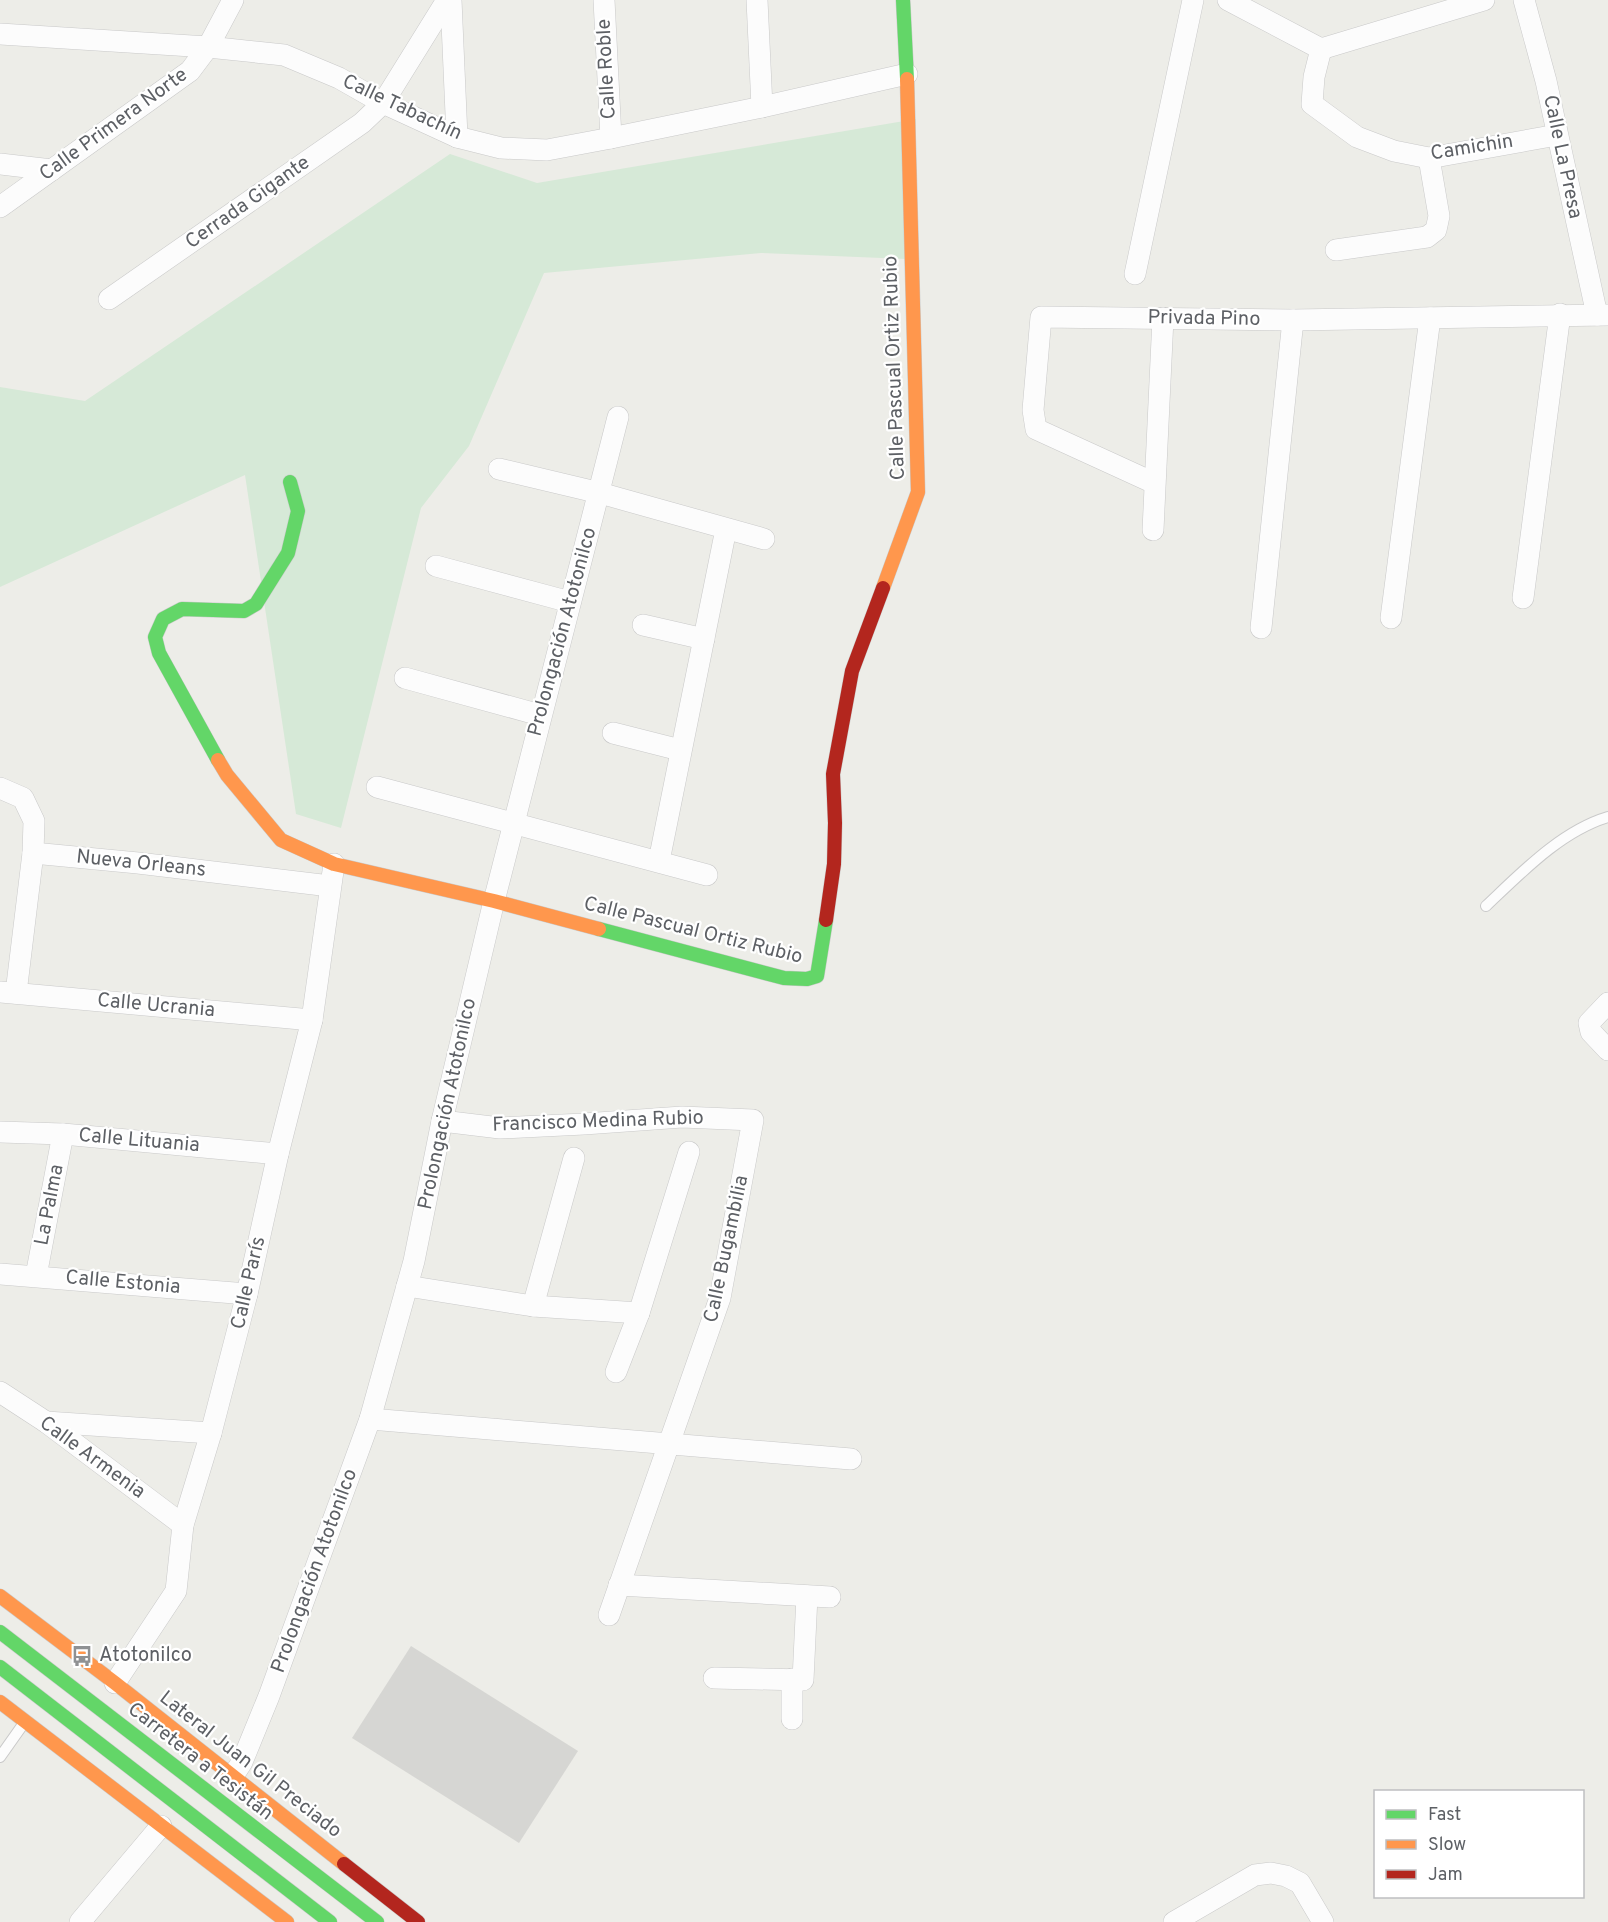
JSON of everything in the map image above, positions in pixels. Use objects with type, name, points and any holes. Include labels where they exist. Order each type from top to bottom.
[{"type":"street","name":"Calle Primera Norte","points":[[0,207],[190,71],[208,47],[233,0]]},
{"type":"street","name":"Cerrada Gigante","points":[[109,299],[362,123],[383,103],[449,0]]},
{"type":"street","points":[[449,0],[457,137]]},
{"type":"street","name":"Calle Roble","points":[[604,0],[611,138]]},
{"type":"street","points":[[757,0],[762,107]]},
{"type":"street","points":[[903,0],[907,74]]},
{"type":"street","points":[[1135,274],[1192,0]]},
{"type":"street","points":[[1233,1],[1321,49],[1484,0]]},
{"type":"street","name":"Calle La Presa","points":[[1524,0],[1603,315]]},
{"type":"street","name":"Calle Tabachín","points":[[0,34],[208,47],[284,55],[339,78],[383,103],[457,137],[501,148],[547,150],[762,107],[907,74]]},
{"type":"street","name":"Camichin","points":[[1321,49],[1314,77],[1312,104],[1357,138],[1394,151],[1429,158],[1557,135]]},
{"type":"street","name":"Calle Pascual Ortiz Rubio","points":[[290,482],[298,512],[288,553],[256,603],[244,611],[182,609],[163,619],[154,637],[159,653],[227,775],[281,840],[334,864],[494,901],[784,978],[807,980],[817,976],[834,864],[833,774],[852,671],[918,492],[907,74]]},
{"type":"street","points":[[1336,250],[1427,237],[1436,230],[1439,216],[1429,158]]},
{"type":"street","points":[[0,164],[52,170]]},
{"type":"street","points":[[1523,598],[1560,315]]},
{"type":"street","name":"Privada Pino","points":[[1154,483],[1036,429],[1033,410],[1041,317],[1293,320],[1603,315]]},
{"type":"street","points":[[1154,530],[1162,318]]},
{"type":"street","points":[[1391,618],[1430,318]]},
{"type":"street","points":[[1261,628],[1293,320]]},
{"type":"street","name":"Prolongación Atotonilco","points":[[233,1776],[242,1762],[269,1696],[370,1419],[414,1261],[442,1121],[494,901],[618,417]]},
{"type":"street","points":[[499,469],[764,539]]},
{"type":"street","points":[[658,861],[726,529]]},
{"type":"street","points":[[436,566],[570,602]]},
{"type":"street","points":[[643,625],[704,639]]},
{"type":"street","points":[[405,678],[540,715]]},
{"type":"street","points":[[613,733],[680,750]]},
{"type":"street","points":[[377,787],[707,875]]},
{"type":"street","points":[[0,788],[23,798],[34,821],[33,853],[8,992]]},
{"type":"street","name":"Nueva Orleans","points":[[33,853],[330,886]]},
{"type":"street","name":"Calle París","points":[[115,1683],[176,1591],[183,1525],[211,1433],[247,1294],[278,1154],[312,1020],[334,864]]},
{"type":"street","name":"Calle Ucrania","points":[[8,992],[312,1020]]},
{"type":"street","points":[[1608,1003],[1589,1023],[1591,1032],[1608,1050]]},
{"type":"street","name":"Francisco Medina Rubio","points":[[442,1121],[500,1128],[682,1117],[753,1120]]},
{"type":"street","name":"Calle Bugambilia","points":[[609,1615],[720,1298],[753,1120]]},
{"type":"street","name":"Calle Lituania","points":[[0,1132],[63,1134],[278,1154]]},
{"type":"street","name":"La Palma","points":[[36,1276],[63,1134]]},
{"type":"street","points":[[616,1372],[639,1313],[688,1152]]},
{"type":"street","points":[[533,1306],[574,1158]]},
{"type":"street","name":"Calle Estonia","points":[[0,1274],[247,1294]]},
{"type":"street","points":[[407,1286],[533,1306],[639,1313]]},
{"type":"street","name":"Calle Armenia","points":[[0,1392],[46,1422],[183,1525]]},
{"type":"street","points":[[370,1419],[851,1459]]},
{"type":"street","points":[[46,1422],[211,1433]]},
{"type":"street","points":[[620,1586],[830,1597]]},
{"type":"street","name":"Lateral Juan Gil Preciado","points":[[0,1596],[115,1683],[418,1922]]},
{"type":"street","points":[[714,1678],[803,1680],[807,1596]]},
{"type":"street","name":"Carretera a Tesistán","points":[[0,1632],[377,1922]]},
{"type":"street","points":[[0,1667],[327,1921]]},
{"type":"street","points":[[792,1679],[792,1719]]},
{"type":"street","points":[[0,1702],[287,1922]]},
{"type":"street","points":[[80,1922],[161,1826]]},
{"type":"street","points":[[1174,1922],[1255,1875],[1271,1873],[1286,1876],[1300,1883],[1323,1922]]},
{"type":"lane","points":[[1486,906],[1549,848],[1598,820],[1608,818]]},
{"type":"lane","points":[[0,1757],[25,1721]]},
{"type":"green space","points":[[916,119],[906,259],[761,253],[544,273],[469,446],[421,508],[341,828],[296,814],[245,475],[0,587],[0,387],[85,401],[450,154],[537,183]]},
{"type":"building","points":[[411,1646],[578,1751],[519,1843],[352,1738]]},
{"type":"traffic: fast","points":[[903,0],[907,79]]},
{"type":"traffic: fast","points":[[218,760],[159,653],[155,637],[163,619],[182,609],[244,611],[256,604],[288,553],[298,511],[290,482]]},
{"type":"traffic: fast","points":[[599,929],[784,978],[807,979],[817,976],[826,920]]},
{"type":"traffic: fast","points":[[0,1632],[377,1922]]},
{"type":"traffic: fast","points":[[0,1667],[330,1922]]},
{"type":"traffic: slow","points":[[883,588],[918,492],[907,79]]},
{"type":"traffic: slow","points":[[218,760],[227,775],[281,840],[334,864],[494,901],[599,929]]},
{"type":"traffic: slow","points":[[0,1596],[115,1683],[344,1864]]},
{"type":"traffic: slow","points":[[0,1702],[287,1922]]},
{"type":"traffic: jam","points":[[826,920],[834,864],[833,774],[852,671],[883,588]]},
{"type":"traffic: jam","points":[[344,1864],[418,1922]]},
{"type":"place","name":"Atotonilco","points":[[82,1656]]}]
